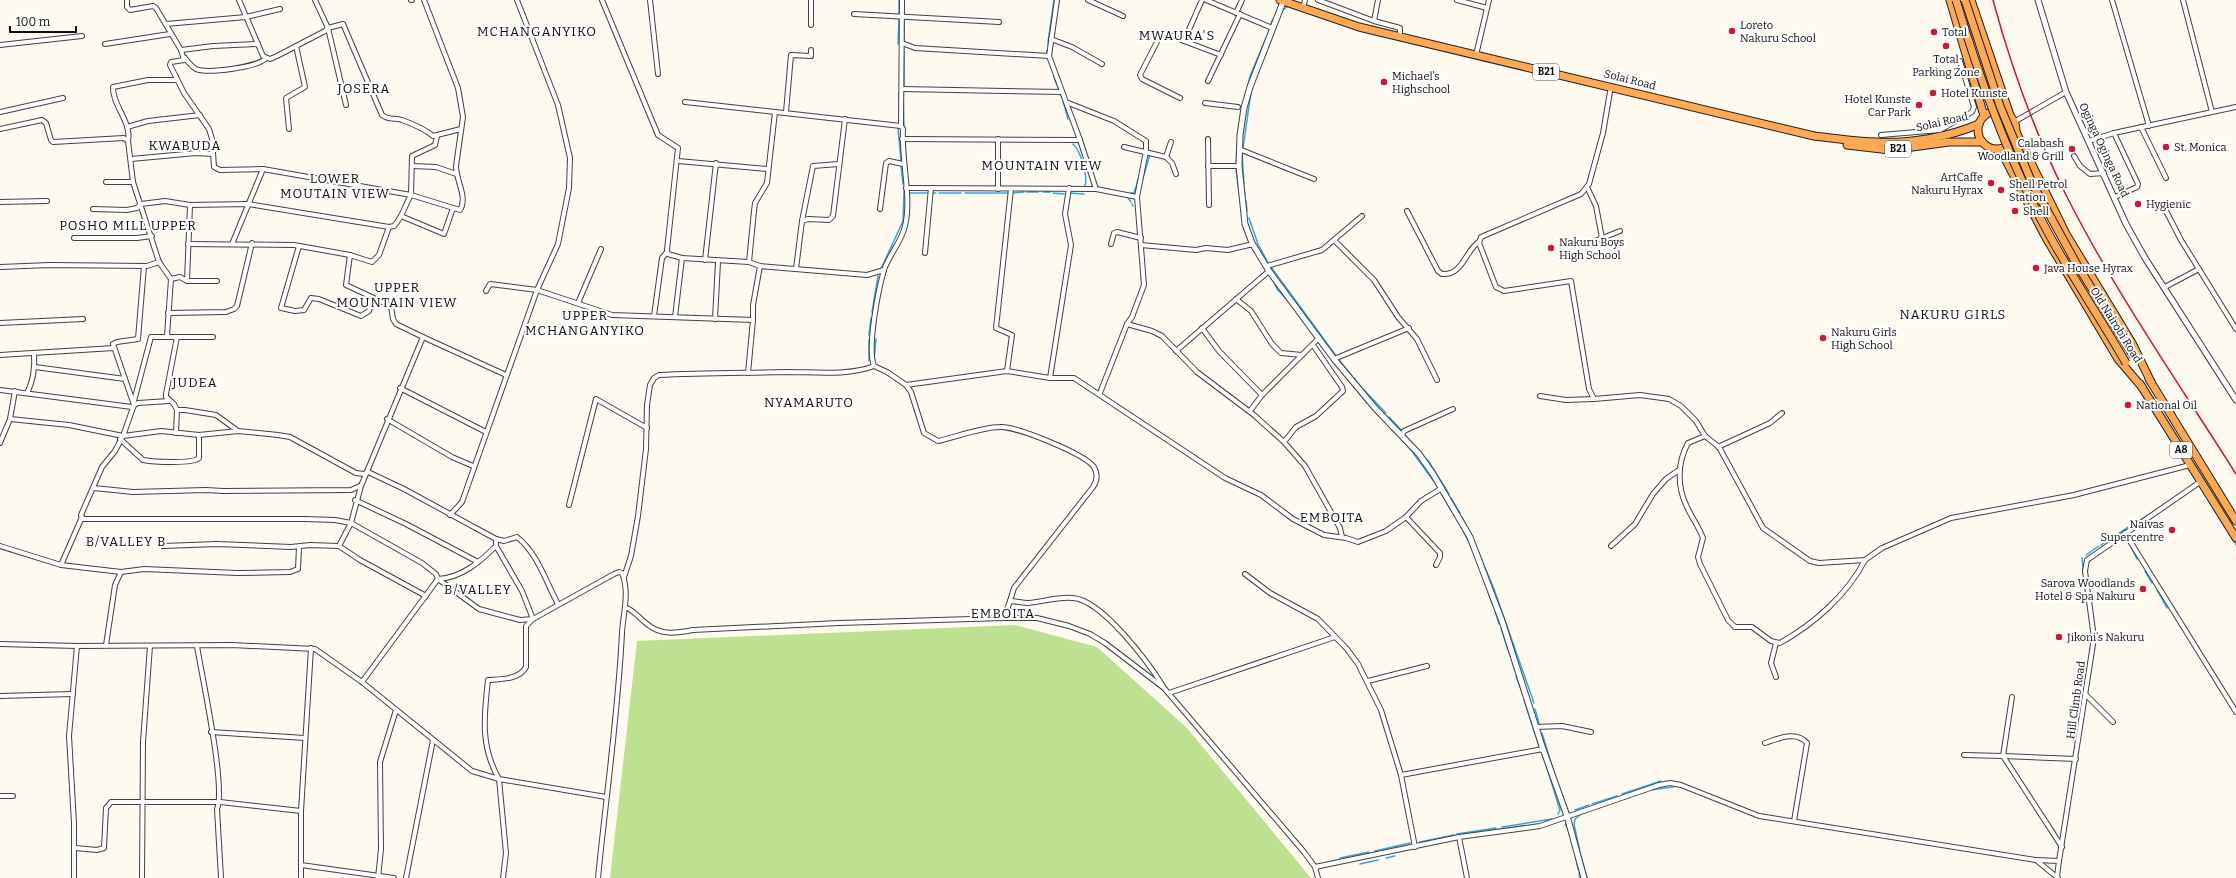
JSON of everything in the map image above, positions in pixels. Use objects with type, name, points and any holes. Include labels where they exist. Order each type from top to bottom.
[{"type":"highway","points":[[1950,0],[1984,116]]},
{"type":"highway","name":"Old Nairobi Road","points":[[1956,0],[1986,93],[2022,180],[2044,225],[2126,363],[2236,538]]},
{"type":"highway","name":"Old Nairobi Road","points":[[1965,0],[2000,106],[2032,183],[2076,263],[2236,521]]},
{"type":"highway","points":[[1971,0],[2016,132],[2066,234],[2132,343],[2151,382]]},
{"type":"highway","name":"Solai Road","points":[[1281,1],[1358,27],[1400,38],[1611,86],[1814,136],[1854,141],[1893,142],[1958,132],[1979,124]]},
{"type":"highway","points":[[2012,120],[1998,111],[1984,116],[1979,124],[1979,135],[1982,142],[1991,148],[2000,149],[2011,143],[2016,132]]},
{"type":"highway","name":"B21","points":[[1814,136],[1849,145],[1890,150],[1949,142],[1982,142]]},
{"type":"highway","points":[[2000,149],[2045,236],[2089,311],[2118,359],[2142,387]]},
{"type":"street","points":[[127,0],[127,7],[130,10],[154,7],[166,24],[170,34],[185,58],[196,69],[203,71],[238,68],[264,62],[266,58],[277,56],[328,28],[343,24],[345,25],[382,115],[389,120],[401,120],[423,129],[433,136],[461,129]]},
{"type":"street","points":[[239,0],[263,56],[266,58]]},
{"type":"street","points":[[315,0],[328,28],[346,105]]},
{"type":"street","points":[[185,58],[170,63],[177,80],[200,115],[212,139],[214,167],[220,170],[264,169],[410,195],[460,210],[463,205],[456,174],[462,110],[458,88],[424,0]]},
{"type":"street","points":[[450,515],[462,502],[473,466],[537,290],[558,244],[569,188],[570,158],[558,105],[517,0]]},
{"type":"street","points":[[602,0],[658,135],[665,141],[677,146],[678,161],[667,252],[662,258],[654,316]]},
{"type":"street","points":[[650,0],[658,74]]},
{"type":"street","points":[[810,25],[811,0]]},
{"type":"street","points":[[902,0],[901,126],[903,129],[903,164],[906,188],[906,225],[884,270],[872,336],[872,360],[874,366],[887,372],[906,385],[911,392],[924,433],[938,442],[1002,427],[1022,431],[1045,441],[1083,458],[1094,468],[1096,481],[1093,487],[1014,588],[1004,618]]},
{"type":"street","points":[[1057,0],[1049,56],[1080,140],[1096,189]]},
{"type":"street","points":[[1088,0],[1123,16]]},
{"type":"street","points":[[1184,41],[1202,0]]},
{"type":"street","points":[[1206,0],[1272,28]]},
{"type":"street","points":[[1208,81],[1221,55],[1242,0]]},
{"type":"street","points":[[1302,8],[1305,0]]},
{"type":"street","points":[[1318,0],[1374,21],[1400,28],[1400,38]]},
{"type":"street","points":[[1331,6],[1332,0]]},
{"type":"street","points":[[1374,21],[1378,0]]},
{"type":"street","points":[[1457,0],[1487,8]]},
{"type":"street","points":[[1475,56],[1489,0]]},
{"type":"street","name":"Oginga Oginga Road","points":[[2038,0],[2066,92],[2130,230],[2234,393],[2236,400]]},
{"type":"street","points":[[2112,0],[2149,126]]},
{"type":"street","points":[[2183,0],[2212,112]]},
{"type":"street","points":[[1281,1],[1248,94],[1239,149],[1239,166],[1245,224],[1253,244],[1268,268],[1334,360],[1419,454],[1442,488],[1470,537],[1502,621],[1543,749],[1567,816],[1584,878]]},
{"type":"street","points":[[166,24],[246,17],[280,9]]},
{"type":"street","points":[[854,14],[999,22]]},
{"type":"street","points":[[1180,98],[1140,77],[1160,36],[1165,33],[1221,55]]},
{"type":"street","points":[[105,44],[170,34]]},
{"type":"street","points":[[0,44],[82,36]]},
{"type":"street","points":[[1051,39],[1084,52],[1102,64]]},
{"type":"street","points":[[181,50],[213,46],[258,44]]},
{"type":"street","points":[[902,44],[915,48],[1049,56]]},
{"type":"street","points":[[289,129],[286,98],[305,88],[296,46]]},
{"type":"street","points":[[786,112],[791,55],[811,56],[811,50]]},
{"type":"street","points":[[1881,135],[1940,130],[1972,112],[1974,107],[1960,61]]},
{"type":"street","points":[[167,336],[171,279],[159,262],[152,236],[133,182],[128,141],[129,133],[113,87],[148,80],[177,80]]},
{"type":"street","points":[[1407,211],[1438,271],[1442,274],[1449,273],[1465,262],[1471,247],[1479,242],[1482,234],[1581,194],[1587,187],[1603,133],[1611,86]]},
{"type":"street","points":[[902,89],[1062,92]]},
{"type":"street","points":[[2012,120],[2066,92]]},
{"type":"street","points":[[0,112],[63,98]]},
{"type":"street","points":[[685,102],[786,112],[901,126]]},
{"type":"street","points":[[1066,102],[1114,121],[1146,141],[1146,151],[1137,197],[1144,285],[1135,311],[1127,324],[1100,393]]},
{"type":"street","points":[[1205,103],[1238,107]]},
{"type":"street","points":[[2089,141],[2114,133],[2236,107]]},
{"type":"street","points":[[749,262],[755,203],[767,183],[775,112]]},
{"type":"street","points":[[126,127],[148,121],[200,115]]},
{"type":"street","points":[[802,221],[808,219],[829,220],[833,216],[845,119]]},
{"type":"street","points":[[0,129],[42,120],[46,123],[53,142],[104,138],[124,138],[128,141]]},
{"type":"street","points":[[2141,128],[2166,178]]},
{"type":"street","points":[[2114,133],[2138,184],[2137,187],[2115,197]]},
{"type":"street","points":[[92,209],[127,210],[141,204],[165,202],[190,205],[248,204],[389,227],[394,226],[401,216],[410,195],[412,156],[435,145],[437,136]]},
{"type":"street","points":[[902,139],[1080,140]]},
{"type":"street","points":[[998,139],[998,189]]},
{"type":"street","points":[[1208,139],[1209,204]]},
{"type":"street","points":[[1166,157],[1171,142]]},
{"type":"street","points":[[1124,147],[1146,151],[1166,157],[1172,163],[1176,174]]},
{"type":"street","points":[[1239,149],[1314,179]]},
{"type":"street","points":[[131,159],[196,153],[213,154]]},
{"type":"street","points":[[2074,156],[2080,166],[2090,174],[2104,173]]},
{"type":"street","points":[[678,161],[716,163],[768,169]]},
{"type":"street","points":[[880,209],[886,163],[889,161],[903,164]]},
{"type":"street","points":[[705,260],[716,163]]},
{"type":"street","points":[[796,269],[802,221],[813,166],[839,164]]},
{"type":"street","points":[[412,166],[436,167],[456,174]]},
{"type":"street","points":[[1208,166],[1239,166]]},
{"type":"street","points":[[232,244],[264,169]]},
{"type":"street","points":[[106,182],[133,182]]},
{"type":"street","points":[[1587,187],[1596,206],[1602,238]]},
{"type":"street","points":[[906,188],[1096,189],[1137,197]]},
{"type":"street","points":[[925,253],[931,188]]},
{"type":"street","points":[[1050,378],[1070,245],[1065,214],[1069,188]]},
{"type":"street","points":[[1007,371],[1012,335],[996,328],[1011,189]]},
{"type":"street","points":[[0,202],[47,201]]},
{"type":"street","points":[[187,281],[190,205]]},
{"type":"street","points":[[401,216],[444,234],[452,208]]},
{"type":"street","points":[[2165,208],[2181,240],[2236,329]]},
{"type":"street","points":[[1176,351],[1236,299],[1268,268],[1322,250],[1362,216]]},
{"type":"street","points":[[188,244],[252,243],[299,246],[350,255],[372,262],[378,255],[389,227]]},
{"type":"street","points":[[1590,243],[1620,231]]},
{"type":"street","points":[[1111,244],[1114,233],[1117,232],[1141,238]]},
{"type":"street","points":[[74,238],[137,238],[152,236]]},
{"type":"street","points":[[1334,240],[1374,280],[1398,317],[1417,339],[1437,380]]},
{"type":"street","points":[[1479,242],[1496,287],[1500,291],[1572,281],[1590,389],[1594,399]]},
{"type":"street","points":[[168,313],[226,312],[234,310],[237,306],[252,243]]},
{"type":"street","points":[[1141,245],[1196,250],[1206,248],[1228,250],[1253,244]]},
{"type":"street","points":[[299,246],[281,308],[295,311],[304,310],[311,298],[319,299],[361,316],[369,311],[373,298]]},
{"type":"street","points":[[578,303],[601,249]]},
{"type":"street","points":[[667,252],[682,258],[718,262],[749,262],[760,266],[867,275],[884,270]]},
{"type":"street","points":[[350,255],[346,285],[391,306],[393,319],[396,324],[423,338],[506,375]]},
{"type":"street","points":[[675,317],[682,258]]},
{"type":"street","points":[[0,267],[144,266],[159,262]]},
{"type":"street","points":[[715,319],[718,262]]},
{"type":"street","points":[[133,406],[113,344],[117,342],[135,341],[138,339],[144,266]]},
{"type":"street","points":[[748,373],[753,304],[760,266]]},
{"type":"street","points":[[2165,287],[2199,269]]},
{"type":"street","points":[[171,279],[180,277],[187,281],[217,281]]},
{"type":"street","points":[[486,291],[490,284],[537,290],[612,315],[753,320]]},
{"type":"street","points":[[1236,299],[1251,311],[1272,344],[1280,353],[1302,355]]},
{"type":"street","points":[[0,323],[15,320],[83,319]]},
{"type":"street","points":[[1127,324],[1152,331],[1162,336],[1198,372],[1250,411],[1284,442],[1305,466],[1340,528],[1342,537]]},
{"type":"street","points":[[1202,328],[1219,351],[1262,395]]},
{"type":"street","points":[[1334,360],[1409,328]]},
{"type":"street","points":[[61,565],[102,467],[115,451],[122,437],[133,406],[149,340],[153,336],[213,336]]},
{"type":"street","points":[[176,434],[177,410],[174,404],[169,401],[166,394],[178,337]]},
{"type":"street","points":[[339,546],[351,523],[361,486],[400,388],[423,338]]},
{"type":"street","points":[[1250,411],[1262,395],[1319,338]]},
{"type":"street","points":[[1284,442],[1296,427],[1316,416],[1342,391],[1342,387],[1313,345]]},
{"type":"street","points":[[0,355],[114,348]]},
{"type":"street","points":[[27,393],[32,384],[35,367],[34,353]]},
{"type":"street","points":[[598,878],[606,797],[619,695],[626,587],[624,577],[631,556],[638,516],[646,450],[650,385],[654,378],[659,375],[748,373],[824,374],[867,369],[874,366]]},
{"type":"street","points":[[35,367],[125,379]]},
{"type":"street","points":[[906,385],[1007,371],[1050,378],[1074,378],[1100,393],[1225,478],[1261,495],[1293,519],[1324,536],[1342,537],[1358,542],[1386,531],[1406,517],[1421,502],[1442,488]]},
{"type":"street","points":[[400,388],[486,432]]},
{"type":"street","points":[[0,390],[133,406],[138,403],[169,401]]},
{"type":"street","points":[[0,443],[10,419],[15,391]]},
{"type":"street","points":[[1540,396],[1566,400],[1640,395],[1669,399],[1692,416],[1705,436],[1718,447],[1766,532],[1772,534],[1814,563],[1865,560]]},
{"type":"street","points":[[569,506],[596,399],[647,428]]},
{"type":"street","points":[[1402,435],[1404,431],[1453,409]]},
{"type":"street","points":[[177,410],[216,415],[238,431]]},
{"type":"street","points":[[1718,447],[1770,423],[1782,413]]},
{"type":"street","points":[[10,419],[70,425],[122,437],[161,431],[176,434],[199,435],[238,431],[290,437],[356,473],[368,472],[404,489],[496,539],[504,541],[517,537],[524,542],[532,557],[539,562],[558,604]]},
{"type":"street","points":[[388,419],[452,457],[473,466]]},
{"type":"street","points":[[122,437],[144,460],[183,462],[199,458],[199,435]]},
{"type":"street","points":[[1705,436],[1688,443],[1682,456],[1679,470],[1686,507],[1703,538],[1698,557],[1700,564],[1728,620],[1735,627],[1752,627],[1776,643]]},
{"type":"street","points":[[1776,677],[1771,663],[1776,643],[1800,630],[1824,612],[1857,576],[1865,560],[1882,548],[1951,518],[2093,490],[2190,465]]},
{"type":"street","points":[[1611,546],[1635,524],[1652,494],[1679,470]]},
{"type":"street","name":"Hill Climb Road","points":[[2057,878],[2094,634],[2085,564],[2089,557],[2200,482]]},
{"type":"street","points":[[94,488],[133,492],[155,490],[185,492],[206,490],[351,490],[361,486]]},
{"type":"street","points":[[356,500],[406,524],[455,551],[460,551],[478,562]]},
{"type":"street","points":[[82,517],[88,520],[305,519],[335,520],[351,523],[422,563],[436,574],[438,580],[479,609],[520,620],[533,619]]},
{"type":"street","points":[[1406,517],[1440,553],[1440,557],[1436,565]]},
{"type":"street","points":[[2125,533],[2236,712]]},
{"type":"street","points":[[496,539],[496,546],[525,598],[533,619]]},
{"type":"street","points":[[163,546],[233,544],[299,547],[310,545],[339,546],[360,560],[426,596]]},
{"type":"street","points":[[0,546],[61,565],[121,572],[144,569],[237,573],[290,572],[298,570],[299,547]]},
{"type":"street","points":[[362,682],[438,580],[450,579],[478,562],[496,546]]},
{"type":"street","points":[[106,645],[115,585],[121,572]]},
{"type":"street","points":[[503,878],[506,853],[499,779],[493,768],[484,742],[488,680],[509,679],[524,671],[526,667],[526,626],[533,619],[619,572],[624,577]]},
{"type":"street","points":[[1245,574],[1270,593],[1318,619],[1347,649],[1368,681],[1381,710],[1401,775],[1415,847]]},
{"type":"street","points":[[1010,601],[1028,603],[1073,598],[1086,600],[1122,634],[1147,663],[1164,688]]},
{"type":"street","points":[[625,607],[632,610],[654,628],[673,633],[693,630],[839,623],[1037,618],[1090,634],[1169,693],[1315,867],[1318,878]]},
{"type":"street","points":[[1169,693],[1335,637]]},
{"type":"street","points":[[0,644],[77,646],[232,645],[311,648],[320,651],[362,682],[472,771],[499,779],[606,797]]},
{"type":"street","points":[[74,878],[75,848],[73,785],[69,741],[77,646]]},
{"type":"street","points":[[142,878],[145,699],[150,646]]},
{"type":"street","points":[[197,646],[211,732],[220,802],[217,809],[221,878]]},
{"type":"street","points":[[301,878],[301,811],[305,774],[305,738],[311,648]]},
{"type":"street","points":[[1368,681],[1427,666]]},
{"type":"street","points":[[0,696],[73,694]]},
{"type":"street","points":[[2085,694],[2113,722]]},
{"type":"street","points":[[2012,697],[2004,756],[2062,847]]},
{"type":"street","points":[[379,877],[380,762],[396,710]]},
{"type":"street","points":[[1536,727],[1562,726],[1591,732]]},
{"type":"street","points":[[211,732],[305,738]]},
{"type":"street","points":[[1765,743],[1792,736],[1801,738],[1807,743],[1794,821]]},
{"type":"street","points":[[406,878],[433,740]]},
{"type":"street","points":[[1401,775],[1543,749]]},
{"type":"street","points":[[1964,755],[2076,759]]},
{"type":"street","points":[[1315,867],[1459,837],[1540,826],[1659,784],[1670,783],[1681,785],[1759,816],[2036,860],[2059,861]]},
{"type":"street","points":[[0,796],[13,796]]},
{"type":"street","points":[[75,848],[97,850],[104,848],[106,808],[111,802],[220,802],[301,811]]},
{"type":"street","points":[[1459,837],[1467,878]]},
{"type":"street","points":[[2036,860],[2057,878]]},
{"type":"street","points":[[301,865],[394,878]]},
{"type":"green space","points":[[1015,625],[1097,647],[1187,728],[1311,878],[610,878],[637,641]]},
{"type":"waterway","points":[[899,0],[899,14]]},
{"type":"waterway","points":[[1048,42],[1054,0]]},
{"type":"waterway","points":[[1282,11],[1288,6]]},
{"type":"waterway","points":[[904,8],[904,14]]},
{"type":"waterway","points":[[904,19],[904,43]]},
{"type":"waterway","points":[[1270,26],[1273,19]]},
{"type":"waterway","points":[[898,44],[899,20]]},
{"type":"waterway","points":[[1246,94],[1250,76],[1269,31]]},
{"type":"waterway","points":[[1270,42],[1274,32]]},
{"type":"waterway","points":[[904,49],[904,88]]},
{"type":"waterway","points":[[1266,54],[1267,49]]},
{"type":"waterway","points":[[1054,77],[1056,83]]},
{"type":"waterway","points":[[1057,85],[1059,90]]},
{"type":"waterway","points":[[899,92],[899,101]]},
{"type":"waterway","points":[[1243,148],[1251,92]]},
{"type":"waterway","points":[[903,94],[904,128]]},
{"type":"waterway","points":[[1060,94],[1062,98]]},
{"type":"waterway","points":[[1063,101],[1068,119]]},
{"type":"waterway","points":[[1238,133],[1239,125]]},
{"type":"waterway","points":[[898,128],[901,161]]},
{"type":"waterway","points":[[905,142],[906,161]]},
{"type":"waterway","points":[[1073,144],[1079,152],[1083,164],[1086,177],[1085,186]]},
{"type":"waterway","points":[[1236,165],[1237,145]]},
{"type":"waterway","points":[[1242,153],[1244,184]]},
{"type":"waterway","points":[[1141,185],[1150,154]]},
{"type":"waterway","points":[[901,166],[903,184]]},
{"type":"waterway","points":[[1236,169],[1241,207]]},
{"type":"waterway","points":[[1137,183],[1140,173]]},
{"type":"waterway","points":[[1131,193],[1134,193],[1137,184]]},
{"type":"waterway","points":[[1244,188],[1245,196]]},
{"type":"waterway","points":[[881,269],[903,221],[904,191]]},
{"type":"waterway","points":[[1014,193],[1024,192]]},
{"type":"waterway","points":[[1027,192],[1038,192]]},
{"type":"waterway","points":[[1043,192],[1050,192]]},
{"type":"waterway","points":[[909,193],[929,193]]},
{"type":"waterway","points":[[939,193],[961,193]]},
{"type":"waterway","points":[[965,193],[1008,193]]},
{"type":"waterway","points":[[1053,193],[1064,194]]},
{"type":"waterway","points":[[1069,193],[1084,194]]},
{"type":"waterway","points":[[1128,198],[1131,202]]},
{"type":"waterway","points":[[1246,201],[1247,211]]},
{"type":"waterway","points":[[1249,218],[1258,244],[1268,263]]},
{"type":"waterway","points":[[1271,267],[1337,357]]},
{"type":"waterway","points":[[872,312],[878,276]]},
{"type":"waterway","points":[[1272,278],[1277,289],[1289,302]]},
{"type":"waterway","points":[[869,335],[871,318]]},
{"type":"waterway","points":[[874,359],[876,339]]},
{"type":"waterway","points":[[869,340],[869,361]]},
{"type":"waterway","points":[[1318,342],[1367,403]]},
{"type":"waterway","points":[[1339,360],[1352,376]]},
{"type":"waterway","points":[[1354,378],[1361,387]]},
{"type":"waterway","points":[[1364,390],[1386,413]]},
{"type":"waterway","points":[[1389,417],[1402,431]]},
{"type":"waterway","points":[[1389,426],[1411,450],[1438,487]]},
{"type":"waterway","points":[[1404,434],[1429,462],[1449,494]]},
{"type":"waterway","points":[[1441,493],[1451,510]]},
{"type":"waterway","points":[[1451,498],[1460,513]]},
{"type":"waterway","points":[[2131,526],[2155,511]]},
{"type":"waterway","points":[[1462,517],[1468,529]]},
{"type":"waterway","points":[[1458,520],[1473,551]]},
{"type":"waterway","points":[[2101,545],[2128,527]]},
{"type":"waterway","points":[[1473,539],[1494,589],[1534,703]]},
{"type":"waterway","points":[[2127,539],[2137,559]]},
{"type":"waterway","points":[[2233,539],[2236,545]]},
{"type":"waterway","points":[[2086,555],[2099,546]]},
{"type":"waterway","points":[[2082,558],[2087,604]]},
{"type":"waterway","points":[[2145,571],[2152,583]]},
{"type":"waterway","points":[[1486,586],[1493,606]]},
{"type":"waterway","points":[[2157,590],[2167,608]]},
{"type":"waterway","points":[[1495,611],[1499,624]]},
{"type":"waterway","points":[[1501,628],[1508,650]]},
{"type":"waterway","points":[[1510,654],[1515,671]]},
{"type":"waterway","points":[[1516,676],[1523,695]]},
{"type":"waterway","points":[[1524,700],[1539,746]]},
{"type":"waterway","points":[[1535,709],[1539,723]]},
{"type":"waterway","points":[[1542,733],[1556,779]]},
{"type":"waterway","points":[[1542,752],[1560,810],[1558,814]]},
{"type":"waterway","points":[[1622,794],[1661,781]]},
{"type":"waterway","points":[[1651,790],[1673,787]]},
{"type":"waterway","points":[[1592,804],[1617,796]]},
{"type":"waterway","points":[[1575,810],[1589,805]]},
{"type":"waterway","points":[[1580,852],[1574,824],[1575,819],[1581,814]]},
{"type":"waterway","points":[[1502,827],[1552,819]]},
{"type":"waterway","points":[[1565,824],[1568,828]]},
{"type":"waterway","points":[[1457,834],[1496,828]]},
{"type":"waterway","points":[[1420,842],[1454,835]]},
{"type":"waterway","points":[[1375,851],[1410,843]]},
{"type":"waterway","points":[[1340,858],[1369,852]]},
{"type":"waterway","points":[[1575,854],[1578,869]]},
{"type":"waterway","points":[[1386,858],[1395,856]]},
{"type":"waterway","points":[[1581,856],[1587,878]]},
{"type":"waterway","points":[[1360,864],[1378,860]]},
{"type":"waterway","points":[[1579,873],[1580,878]]},
{"type":"railway","points":[[1993,0],[2016,75],[2034,124],[2066,195],[2126,302],[2236,474]]},
{"type":"place","name":"Loreto Nakuru School","points":[[1732,31]]},
{"type":"place","name":"Total","points":[[1934,32]]},
{"type":"place","name":"Total Parking Zone","points":[[1946,46]]},
{"type":"place","name":"Michael's Highschool","points":[[1384,82]]},
{"type":"place","name":"Hotel Kunste","points":[[1933,93]]},
{"type":"place","name":"Hotel Kunste Car Park","points":[[1919,105]]},
{"type":"place","name":"St. Monica","points":[[2166,147]]},
{"type":"place","name":"Calabash Woodland & Grill","points":[[2072,149]]},
{"type":"place","name":"ArtCaffe Nakuru Hyrax","points":[[1991,183]]},
{"type":"place","name":"Shell Petrol Station","points":[[2001,190]]},
{"type":"place","name":"Hygienic","points":[[2138,204]]},
{"type":"place","name":"Shell","points":[[2015,211]]},
{"type":"place","name":"Nakuru Boys High School","points":[[1551,248]]},
{"type":"place","name":"Java House Hyrax","points":[[2036,268]]},
{"type":"place","name":"Nakuru Girls High School","points":[[1823,338]]},
{"type":"place","name":"National Oil","points":[[2128,405]]},
{"type":"place","name":"Naivas Supercentre","points":[[2172,530]]},
{"type":"place","name":"Sarova Woodlands Hotel & Spa Nakuru","points":[[2143,589]]},
{"type":"place","name":"Jikoni’s Nakuru","points":[[2059,637]]},
{"type":"district","name":"MCHANGANYIKO","points":[[537,31]]},
{"type":"district","name":"MWAURA'S","points":[[1177,35]]},
{"type":"district","name":"JOSERA","points":[[364,88]]},
{"type":"district","name":"KWABUDA","points":[[185,145]]},
{"type":"district","name":"MOUNTAIN VIEW","points":[[1042,165]]},
{"type":"district","name":"LOWER MOUTAIN VIEW","points":[[335,186]]},
{"type":"district","name":"POSHO MILL UPPER","points":[[128,225]]},
{"type":"district","name":"UPPER MOUNTAIN VIEW","points":[[397,294]]},
{"type":"district","name":"NAKURU GIRLS","points":[[1953,314]]},
{"type":"district","name":"UPPER MCHANGANYIKO","points":[[585,322]]},
{"type":"district","name":"JUDEA","points":[[195,382]]},
{"type":"district","name":"NYAMARUTO","points":[[809,402]]},
{"type":"district","name":"EMBOITA","points":[[1332,517]]},
{"type":"district","name":"B/VALLEY B","points":[[126,541]]},
{"type":"district","name":"B/VALLEY","points":[[478,589]]},
{"type":"district","name":"EMBOITA","points":[[1003,613]]}]
